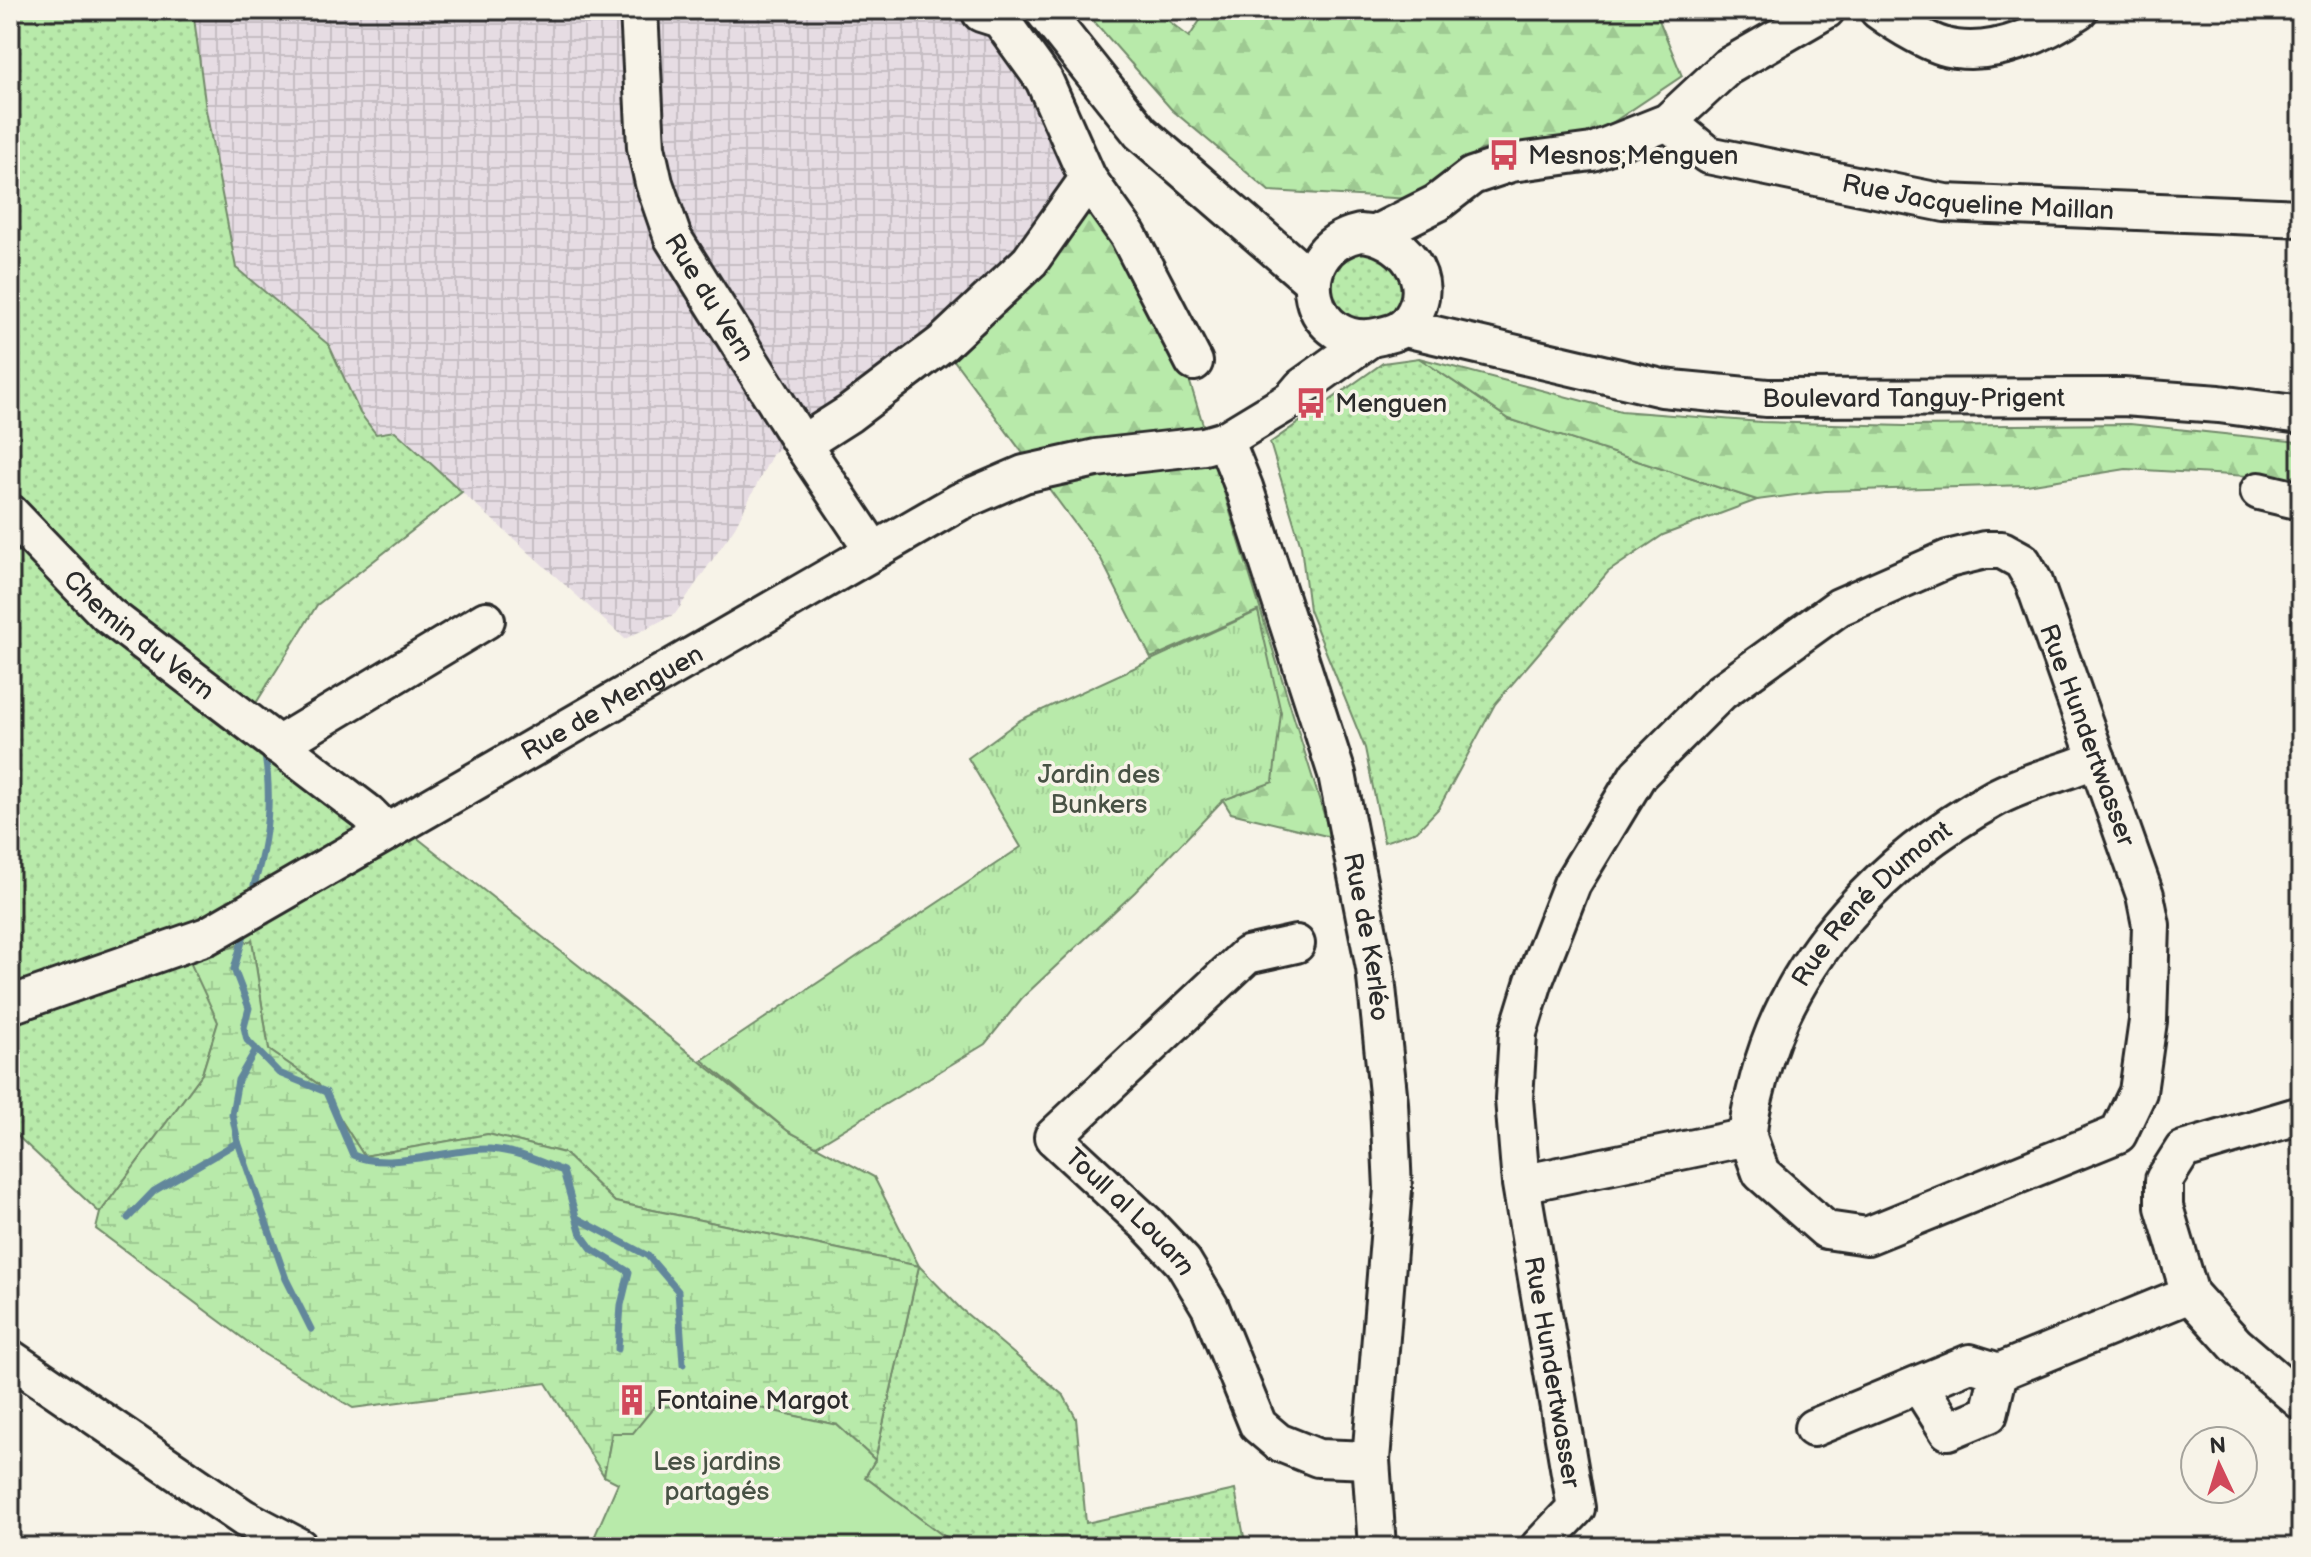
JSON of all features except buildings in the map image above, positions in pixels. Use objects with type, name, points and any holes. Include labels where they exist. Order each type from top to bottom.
[{"type":"street","name":"Rue du Vern","points":[[639,10],[646,147],[654,183],[673,238],[802,444],[874,551]]},
{"type":"street","points":[[1043,10],[1141,133],[1312,281]]},
{"type":"street","points":[[1369,339],[1339,333],[1326,323],[1315,304],[1312,281],[1323,253],[1334,243],[1347,236],[1375,234],[1437,203],[1472,176],[1511,163],[1592,152],[1668,122],[1727,67],[1826,10]]},
{"type":"street","points":[[1878,10],[1899,26],[1955,49],[2009,45],[2079,10]]},
{"type":"street","points":[[981,13],[1000,19],[1044,80],[1088,179],[1128,235],[1194,362]]},
{"type":"street","name":"Rue Jacqueline Maillan","points":[[1668,122],[1708,155],[1945,203],[2301,218]]},
{"type":"street","points":[[802,444],[849,414],[943,343],[1030,261],[1088,179]]},
{"type":"street","points":[[1225,440],[1291,400],[1302,387],[1369,339],[1405,328],[1416,312],[1418,278],[1428,222],[1437,203]]},
{"type":"street","points":[[1375,234],[1400,245],[1418,278]]},
{"type":"street","points":[[1264,237],[1334,243]]},
{"type":"street","name":"Boulevard Tanguy-Prigent","points":[[1418,278],[1461,322],[1529,357]]},
{"type":"street","points":[[1302,387],[1326,323]]},
{"type":"street","name":"Boulevard Tanguy-Prigent","points":[[1405,328],[1662,388],[1767,398],[2123,397],[2219,404],[2301,415]]},
{"type":"street","name":"Rue de Menguen","points":[[10,1005],[207,936],[959,502],[1024,474],[1096,458],[1204,446],[1225,440]]},
{"type":"street","name":"Rue de Kerléo","points":[[1225,440],[1255,517],[1337,774],[1375,968],[1393,1189],[1371,1460],[1377,1547]]},
{"type":"street","points":[[2259,491],[2301,501]]},
{"type":"street","name":"Chemin du Vern","points":[[10,513],[107,614],[387,832]]},
{"type":"street","name":"Rue Hundertwasser","points":[[1539,1547],[1576,1508],[1521,1184],[1514,1099],[1518,1033],[1534,981],[1572,884],[1638,775],[1721,692],[1839,607],[1948,559],[1985,550],[2002,550],[2022,561],[2034,582],[2145,895],[2151,925],[2148,1021],[2138,1092],[2118,1134],[1867,1236],[1826,1230],[1761,1173],[1748,1137]]},
{"type":"street","points":[[278,745],[486,620]]},
{"type":"street","name":"Rue René Dumont","points":[[1748,1137],[1748,1121],[1767,1047],[1794,988],[1831,933],[1908,853],[1997,797],[2097,759]]},
{"type":"street","name":"Toull al Louarn","points":[[1296,944],[1247,955],[1053,1137],[1148,1225],[1183,1262],[1210,1307],[1258,1425],[1278,1442],[1318,1458],[1371,1460]]},
{"type":"street","points":[[2301,1115],[2183,1150],[2164,1180],[2164,1207],[2190,1294],[2236,1345],[2301,1401]]},
{"type":"street","points":[[1521,1184],[1748,1137]]},
{"type":"street","points":[[1813,1428],[1970,1363],[1999,1372],[2190,1294]]},
{"type":"street","points":[[10,1358],[244,1518],[299,1547]]},
{"type":"street","points":[[1919,1385],[1948,1431],[1989,1414],[1999,1372]]},
{"type":"shaded area","points":[[193,10],[1005,10],[1081,175],[939,340],[773,453],[735,527],[675,614],[625,639],[395,432],[377,434],[360,413],[329,345],[236,268],[206,110]]},
{"type":"green space","points":[[10,10],[193,10],[206,110],[236,268],[329,345],[360,413],[376,434],[395,431],[462,492],[317,605],[253,708],[788,1131],[874,1177],[919,1266],[615,1202],[564,1153],[488,1134],[364,1156],[318,1084],[269,1050],[252,940],[218,1022],[202,1074],[100,1213],[10,1129]]},
{"type":"green space","points":[[1084,10],[1155,10],[1189,37],[1207,10],[1655,10],[1682,76],[1600,131],[1481,150],[1411,199],[1269,191],[1172,110]]},
{"type":"green space","points":[[1081,175],[1187,373],[1331,837],[1231,813],[1223,800],[1273,781],[1257,611],[1151,658],[1101,559],[939,340]]},
{"type":"green space","points":[[1366,251],[1392,261],[1402,287],[1392,313],[1366,323],[1340,313],[1330,287],[1340,261]]},
{"type":"green space","points":[[1419,358],[1509,419],[1757,500],[1663,535],[1608,572],[1495,704],[1439,808],[1417,831],[1384,842],[1365,748],[1309,610],[1301,546],[1270,443],[1383,363]]},
{"type":"green space","points":[[1419,358],[1621,411],[1761,422],[1904,426],[2130,424],[2290,441],[2301,443],[2301,479],[2126,469],[2027,485],[1825,491],[1757,500],[1509,419]]},
{"type":"green space","name":"Jardin des Bunkers","points":[[1258,611],[1281,713],[1273,782],[1223,800],[1135,892],[1022,998],[985,1044],[816,1146],[788,1131],[702,1060],[1021,847],[968,758],[1020,720]]},
{"type":"green space","points":[[252,940],[269,1050],[318,1084],[364,1156],[488,1134],[564,1153],[615,1202],[919,1266],[875,1460],[837,1425],[742,1404],[654,1407],[633,1434],[612,1433],[604,1476],[546,1383],[353,1408],[264,1354],[96,1229],[100,1213],[202,1074],[218,1022],[190,962]]},
{"type":"green space","points":[[919,1266],[961,1309],[1064,1396],[1076,1418],[1086,1523],[1235,1490],[1246,1547],[969,1547],[942,1535],[865,1477],[875,1460]]},
{"type":"green space","name":"Les jardins partagés","points":[[742,1404],[837,1425],[875,1460],[865,1477],[942,1535],[969,1547],[590,1547],[618,1483],[604,1476],[612,1433],[633,1433],[654,1407]]},
{"type":"waterway","points":[[254,885],[268,818],[264,750]]},
{"type":"waterway","points":[[246,928],[234,969],[249,1008],[244,1027],[247,1040],[279,1073],[326,1092],[353,1155],[384,1161],[490,1149],[518,1154],[563,1171],[581,1234],[592,1249],[629,1272],[621,1305],[618,1349]]},
{"type":"waterway","points":[[255,1051],[238,1080],[232,1114],[238,1142],[286,1279],[311,1329]]},
{"type":"waterway","points":[[128,1218],[154,1191],[238,1142]]},
{"type":"waterway","points":[[577,1218],[648,1256],[678,1291],[683,1364]]},
{"type":"place","name":"Mesnos;Menguen","points":[[1504,155]]},
{"type":"place","name":"Menguen","points":[[1311,403]]},
{"type":"place","name":"Fontaine Margot","points":[[632,1400]]}]
